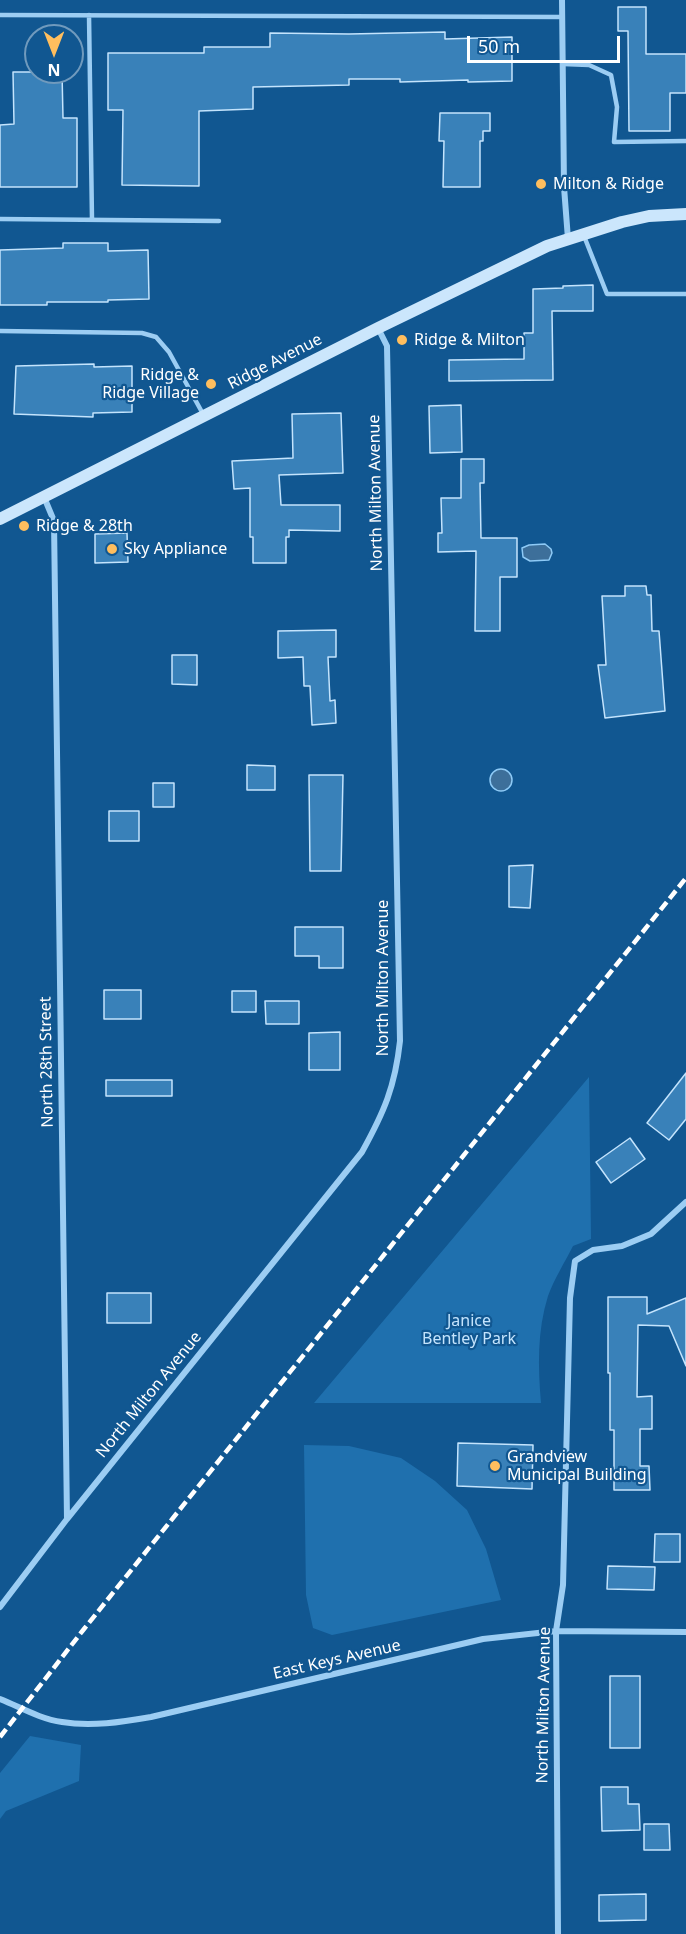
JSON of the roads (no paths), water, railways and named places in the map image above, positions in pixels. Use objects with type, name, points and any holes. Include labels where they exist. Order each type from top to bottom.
[{"type":"street","points":[[562,0],[564,187],[568,239]]},
{"type":"street","name":"Ridge Avenue","points":[[0,519],[378,328],[547,246],[640,218],[686,214]]},
{"type":"street","name":"North Milton Avenue","points":[[67,1519],[362,1152],[383,1114],[397,1071],[400,1041],[387,346],[378,328]]},
{"type":"street","name":"North 28th Street","points":[[44,497],[54,521],[67,1519]]},
{"type":"street","name":"North Milton Avenue","points":[[558,1934],[556,1631],[563,1585],[570,1298],[575,1261],[593,1250],[622,1246],[651,1234],[686,1202]]},
{"type":"street","points":[[0,1606],[67,1519]]},
{"type":"street","name":"East Keys Avenue","points":[[0,1699],[21,1709],[61,1722],[109,1724],[151,1717],[483,1639],[556,1631],[686,1632]]},
{"type":"lane","points":[[0,15],[562,17]]},
{"type":"lane","points":[[89,15],[92,220]]},
{"type":"lane","points":[[563,64],[589,65],[611,75],[617,107],[614,142],[686,141]]},
{"type":"lane","points":[[0,219],[219,221]]},
{"type":"lane","points":[[583,234],[607,294],[686,294]]},
{"type":"lane","points":[[0,331],[142,333],[156,338],[169,352],[204,417]]},
{"type":"railway","points":[[0,1737],[686,878]]},
{"type":"place","name":"Milton & Ridge","points":[[541,184]]},
{"type":"place","name":"Ridge & Milton","points":[[402,340]]},
{"type":"place","name":"Ridge & Ridge Village","points":[[211,384]]},
{"type":"place","name":"Ridge & 28th","points":[[24,526]]},
{"type":"place","name":"Sky Appliance","points":[[112,549]]},
{"type":"place","name":"Grandview Municipal Building","points":[[495,1466]]},
{"type":"park label","name":"Janice Bentley Park","points":[[469,1330]]}]
